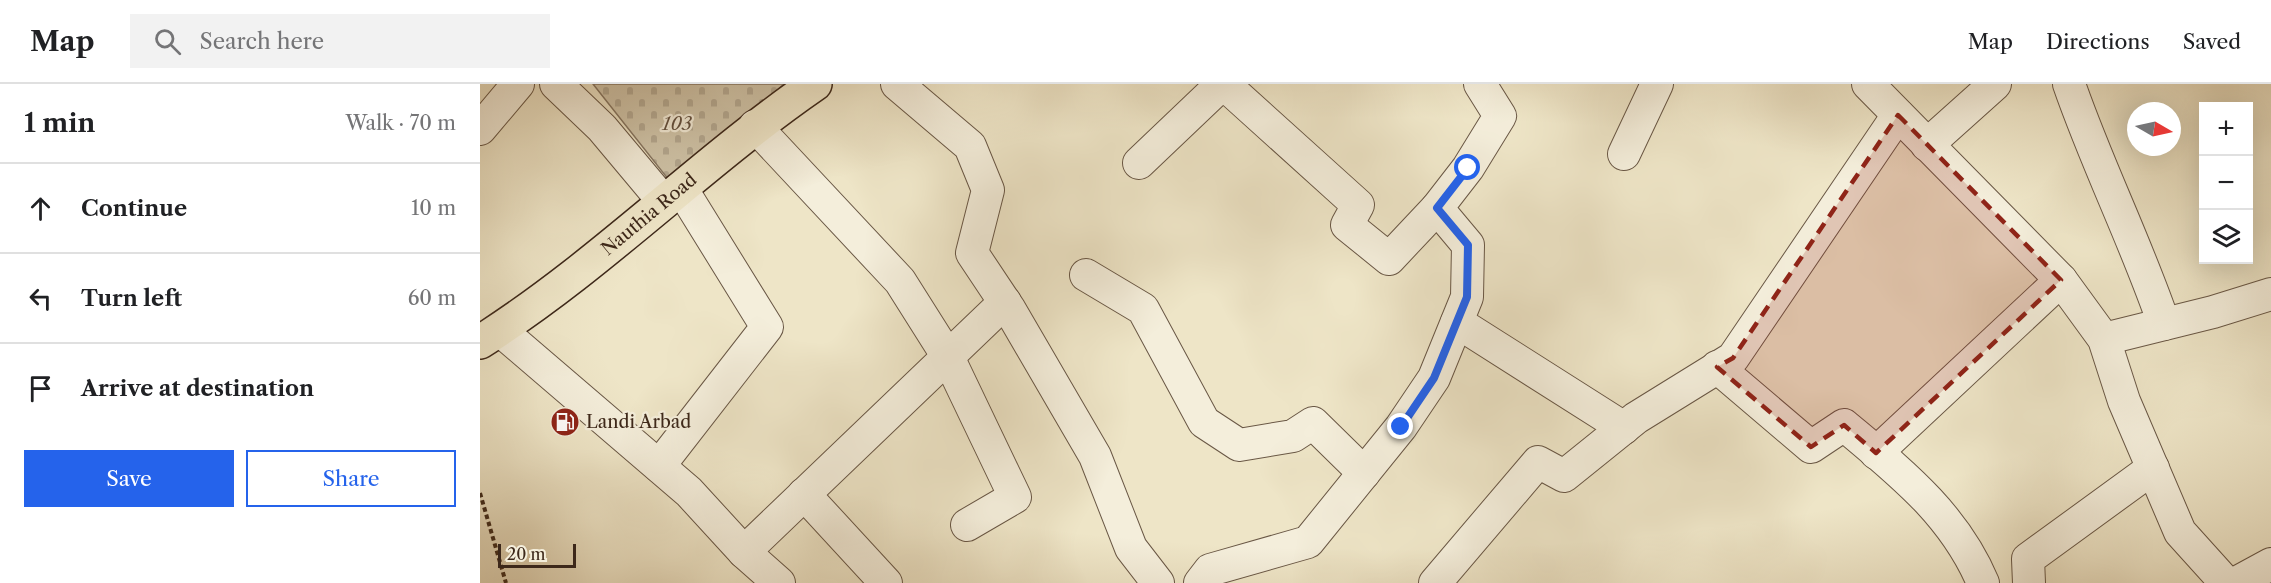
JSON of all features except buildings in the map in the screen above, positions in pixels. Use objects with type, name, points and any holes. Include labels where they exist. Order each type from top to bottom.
[{"type":"main road","name":"Nauthia Road","points":[[490,336],[672,195],[755,126],[815,84]]},
{"type":"street","points":[[480,129],[518,84]]},
{"type":"street","points":[[556,84],[672,195],[767,327],[659,466]]},
{"type":"street","points":[[897,84],[970,146],[988,190],[972,253],[1005,302],[1095,456],[1131,548],[1158,583]]},
{"type":"street","points":[[1139,163],[1223,84],[1358,205],[1347,225],[1389,259],[1437,208],[1468,168],[1500,116],[1480,84]]},
{"type":"street","points":[[1624,154],[1657,84]]},
{"type":"street","points":[[1868,84],[2061,280],[2104,339],[2124,401],[2180,532],[2226,583]]},
{"type":"street","points":[[1927,145],[1995,84]]},
{"type":"street","points":[[2069,84],[2092,150],[2143,264],[2164,324]]},
{"type":"street","points":[[1435,583],[1538,462],[1564,476],[1624,428],[1733,358],[1898,115]]},
{"type":"street","points":[[755,126],[900,281],[948,357],[1015,497],[967,525]]},
{"type":"street","points":[[1200,583],[1210,570],[1308,542],[1401,427],[1434,378],[1467,297],[1468,245],[1437,208]]},
{"type":"street","points":[[1086,275],[1143,309],[1204,422],[1239,445],[1293,436],[1313,423],[1364,473]]},
{"type":"street","points":[[1876,453],[2061,280]]},
{"type":"street","points":[[2104,339],[2271,294]]},
{"type":"street","points":[[744,552],[1005,302]]},
{"type":"street","points":[[1457,322],[1624,428]]},
{"type":"street","points":[[490,336],[659,466],[689,492],[744,552],[777,582]]},
{"type":"street","points":[[1717,368],[1811,447],[1844,425],[1916,487],[1970,551],[1983,583]]},
{"type":"street","points":[[2029,583],[2028,559],[2153,468]]},
{"type":"street","points":[[804,494],[886,583]]},
{"type":"street","points":[[2236,583],[2271,564]]},
{"type":"path","points":[[480,493],[506,583]]},
{"type":"highlighted area","points":[[1898,115],[2061,280],[1876,453],[1844,425],[1811,447],[1717,367],[1733,358]]},
{"type":"green space","name":"103","points":[[593,84],[784,84],[672,184]]},
{"type":"place","name":"Landi Arbad","points":[[565,422]]},
{"type":"route","points":[[1401,427],[1434,378],[1467,297],[1468,245],[1437,208],[1468,168]]}]
